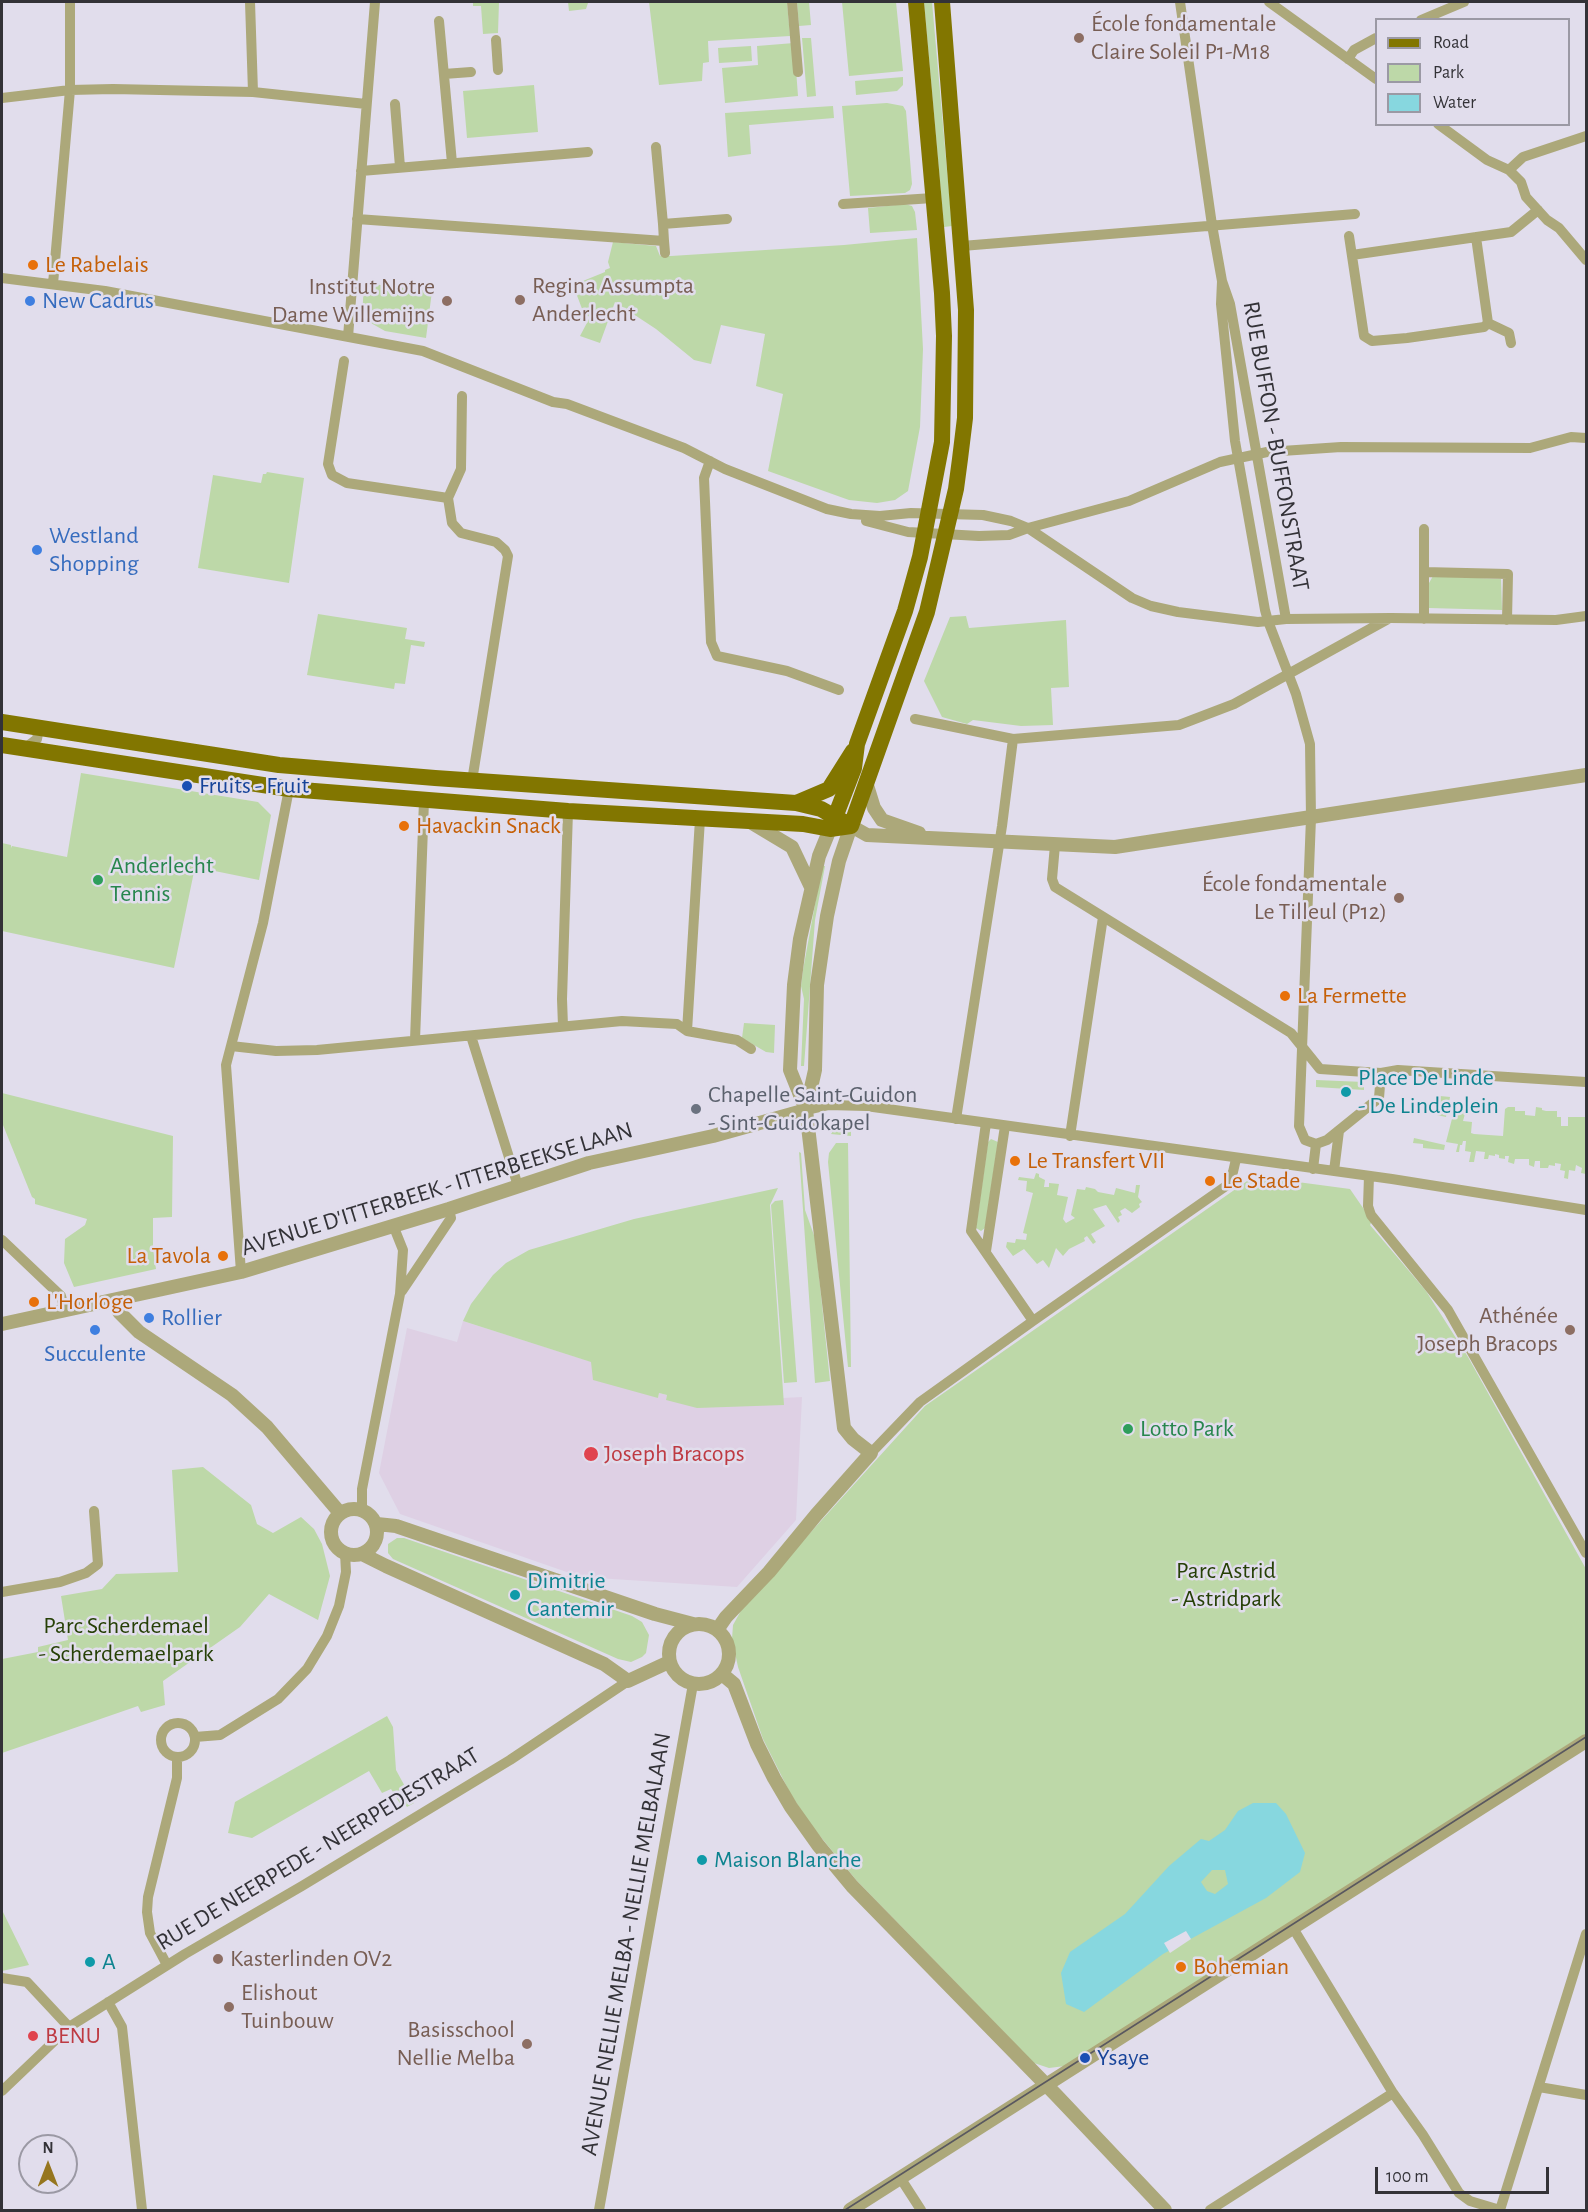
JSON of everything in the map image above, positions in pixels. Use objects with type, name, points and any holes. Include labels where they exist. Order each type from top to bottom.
[{"type":"main road","points":[[833,823],[854,768],[858,744],[905,611],[925,533],[942,442],[944,395],[942,293],[916,2]]},
{"type":"main road","points":[[2,744],[289,789],[424,801],[752,822],[833,823],[851,826],[921,630],[958,481],[965,411],[966,310],[942,2]]},
{"type":"main road","points":[[2,722],[272,764],[471,781],[796,803],[821,809],[833,823]]},
{"type":"main road","points":[[796,803],[829,789],[858,744]]},
{"type":"main road","points":[[289,789],[294,783],[304,780],[411,785],[435,778]]},
{"type":"street","points":[[53,284],[70,90],[70,2]]},
{"type":"street","points":[[250,2],[253,92]]},
{"type":"street","points":[[348,337],[375,2]]},
{"type":"street","points":[[792,2],[798,72]]},
{"type":"street","name":"RUE BUFFON - BUFFONSTRAAT","points":[[1180,2],[1212,225],[1222,281],[1230,304],[1286,619]]},
{"type":"street","points":[[1269,2],[1375,78]]},
{"type":"street","points":[[1426,18],[1464,2]]},
{"type":"street","points":[[439,21],[452,163]]},
{"type":"street","points":[[1348,59],[1354,50],[1375,39]]},
{"type":"street","points":[[496,40],[498,70]]},
{"type":"street","points":[[444,74],[471,72]]},
{"type":"street","points":[[2,98],[70,90],[253,92],[366,104]]},
{"type":"street","points":[[395,104],[400,167]]},
{"type":"street","points":[[1441,126],[1487,160],[1509,170],[1521,182],[1527,197],[1538,210],[1559,228],[1587,260]]},
{"type":"street","points":[[1509,170],[1523,157],[1587,136]]},
{"type":"street","points":[[357,219],[665,247],[656,147]]},
{"type":"street","points":[[361,171],[588,152]]},
{"type":"street","points":[[843,204],[933,198]]},
{"type":"street","points":[[1352,255],[1511,232],[1538,210]]},
{"type":"street","points":[[962,246],[1355,214]]},
{"type":"street","points":[[663,224],[727,219]]},
{"type":"street","points":[[1349,236],[1364,336],[1372,341],[1407,338],[1484,327],[1488,323]]},
{"type":"street","points":[[1476,237],[1488,323]]},
{"type":"street","points":[[2,278],[160,301],[423,351],[553,402],[567,404],[684,448],[725,469],[826,509],[880,516],[983,515],[1011,521],[1028,528],[1132,598],[1150,606],[1178,612],[1243,621],[1391,618],[1556,620],[1587,616]]},
{"type":"street","name":"RUE BUFFON - BUFFONSTRAAT","points":[[1222,281],[1221,304],[1238,458],[1268,621],[1296,694],[1310,744],[1311,818],[1301,1026],[1302,1048]]},
{"type":"street","points":[[1488,323],[1509,333],[1511,343]]},
{"type":"street","points":[[344,361],[328,464],[330,472],[336,479],[347,483],[448,498]]},
{"type":"street","points":[[462,396],[461,469],[448,498],[452,523],[456,529],[470,537],[495,542],[505,550],[508,556],[471,781]]},
{"type":"street","points":[[851,514],[862,520],[908,532],[1009,535],[1129,501],[1220,462],[1257,454],[1307,448],[1341,447],[1530,448],[1571,437],[1587,438]]},
{"type":"street","points":[[710,460],[704,478],[711,642],[717,656],[787,671],[839,690]]},
{"type":"street","points":[[1424,529],[1424,619]]},
{"type":"street","points":[[1424,572],[1508,574],[1507,620]]},
{"type":"street","points":[[915,719],[1013,739],[1179,725],[1234,704],[1391,618]]},
{"type":"street","points":[[25,748],[37,739],[39,728]]},
{"type":"street","points":[[956,1119],[1013,739]]},
{"type":"street","points":[[806,1110],[815,1070],[817,985],[824,939],[839,861],[851,826],[867,835],[1055,846],[1115,847],[1587,775]]},
{"type":"street","points":[[866,782],[874,808],[882,820],[932,838]]},
{"type":"street","points":[[242,1272],[226,1065],[263,923],[289,789]]},
{"type":"street","points":[[415,1040],[424,801]]},
{"type":"street","points":[[563,1026],[568,810]]},
{"type":"street","points":[[687,1031],[699,819]]},
{"type":"street","points":[[752,822],[792,847],[811,887]]},
{"type":"street","points":[[833,823],[819,856],[811,887],[794,985],[790,1070],[806,1110],[844,1428],[871,1454]]},
{"type":"street","points":[[1055,846],[1052,879],[1055,887],[1291,1033],[1320,1069],[1380,1073],[1398,1070],[1587,1082]]},
{"type":"street","points":[[1070,1136],[1103,917]]},
{"type":"street","points":[[231,1046],[276,1051],[317,1050],[563,1026],[648,1022],[677,1024],[687,1031],[737,1040],[751,1049]]},
{"type":"street","points":[[471,1036],[518,1186]]},
{"type":"street","points":[[1302,1048],[1299,1126],[1305,1140],[1316,1144],[1327,1140],[1379,1098],[1380,1073]]},
{"type":"street","name":"AVENUE D'ITTERBEEK - ITTERBEEKSE LAAN","points":[[2,1324],[242,1272],[598,1161],[723,1134],[828,1105],[861,1106],[1313,1169]]},
{"type":"street","points":[[986,1123],[971,1231],[1033,1321]]},
{"type":"street","points":[[986,1251],[1005,1126]]},
{"type":"street","points":[[1334,1171],[1339,1131]]},
{"type":"street","points":[[1316,1144],[1313,1169],[1587,1210]]},
{"type":"street","points":[[717,1630],[816,1515],[920,1402],[1226,1186],[1236,1159]]},
{"type":"street","points":[[1369,1176],[1368,1206],[1371,1215],[1448,1310],[1587,1553]]},
{"type":"street","points":[[400,1294],[452,1218],[449,1209]]},
{"type":"street","points":[[362,1509],[362,1489],[400,1294],[403,1250],[393,1225]]},
{"type":"street","points":[[2,1240],[62,1296],[65,1311]]},
{"type":"street","points":[[117,1300],[119,1312],[139,1332],[232,1395],[267,1427],[340,1513]]},
{"type":"street","points":[[355,1508],[362,1509],[374,1518],[377,1524],[376,1541],[371,1549],[363,1554],[345,1553],[335,1545],[331,1532],[332,1525],[340,1513],[355,1508]]},
{"type":"street","points":[[2,1592],[60,1582],[86,1573],[98,1564],[94,1511]]},
{"type":"street","points":[[377,1524],[396,1526],[655,1614],[693,1624],[710,1625],[724,1637],[728,1646],[727,1665],[722,1674],[704,1684],[693,1684],[678,1677],[669,1662],[668,1650],[673,1638],[681,1629],[693,1624]]},
{"type":"street","points":[[195,1737],[220,1735],[278,1699],[307,1669],[327,1636],[339,1606],[346,1572],[345,1553]]},
{"type":"street","points":[[363,1554],[604,1664],[628,1680]]},
{"type":"street","name":"RUE DE NEERPEDE - NEERPEDESTRAAT","points":[[2,2091],[69,2027],[167,1965],[500,1766],[628,1680],[669,1662]]},
{"type":"street","points":[[722,1674],[734,1684],[757,1744],[774,1778],[818,1845],[852,1886],[1166,2211]]},
{"type":"street","name":"AVENUE NELLIE MELBA - NELLIE MELBALAAN","points":[[599,2211],[693,1684]]},
{"type":"street","points":[[174,1722],[184,1723],[195,1737],[191,1751],[184,1756],[177,1757],[167,1753],[161,1745],[161,1735],[166,1726],[174,1722]]},
{"type":"street","points":[[850,2211],[1587,1741]]},
{"type":"street","points":[[167,1965],[150,1934],[147,1912],[148,1897],[177,1778],[177,1757]]},
{"type":"street","points":[[1293,1928],[1394,2093],[1459,2193],[1470,2201],[1500,2210],[1587,1934]]},
{"type":"street","points":[[2,1978],[27,1982],[69,2027]]},
{"type":"street","points":[[108,2002],[122,2027],[142,2211]]},
{"type":"street","points":[[1539,2087],[1587,2095]]},
{"type":"street","points":[[1210,2211],[1394,2093]]},
{"type":"street","points":[[901,2178],[921,2211]]},
{"type":"shaded area","name":"Joseph Bracops","points":[[463,1321],[592,1362],[658,1398],[659,1393],[667,1395],[666,1400],[783,1405],[783,1398],[802,1397],[796,1520],[737,1587],[581,1577],[400,1514],[379,1473],[407,1328],[457,1342]]},
{"type":"green space","points":[[473,2],[499,2],[498,33],[483,34],[481,6],[473,6]]},
{"type":"green space","points":[[568,2],[588,3],[586,9],[569,11]]},
{"type":"green space","points":[[649,2],[787,2],[790,36],[708,41],[709,62],[703,63],[702,81],[659,85]]},
{"type":"green space","points":[[797,2],[809,2],[811,25],[799,26]]},
{"type":"green space","points":[[842,2],[896,2],[903,71],[849,76]]},
{"type":"green space","points":[[924,2],[932,2],[952,226],[944,227]]},
{"type":"green space","points":[[802,38],[811,38],[816,96],[807,97]]},
{"type":"green space","points":[[794,43],[798,96],[725,103],[722,68],[758,65],[757,46]]},
{"type":"green space","points":[[751,46],[752,61],[719,63],[718,48]]},
{"type":"green space","points":[[903,77],[903,85],[897,91],[856,95],[855,81]]},
{"type":"green space","points":[[534,85],[538,132],[467,138],[463,91]]},
{"type":"green space","points":[[887,103],[903,106],[906,111],[912,184],[910,190],[905,193],[850,196],[842,106]]},
{"type":"green space","points":[[833,106],[834,118],[749,125],[751,154],[728,157],[725,113]]},
{"type":"green space","points":[[905,204],[912,206],[915,212],[917,230],[870,233],[868,208]]},
{"type":"green space","points":[[917,238],[923,349],[920,427],[908,491],[895,500],[877,503],[849,500],[768,471],[783,394],[756,386],[765,334],[721,325],[711,364],[694,360],[656,329],[615,302],[600,343],[580,336],[590,317],[584,314],[573,285],[610,268],[608,262],[613,242],[656,246],[660,256],[671,256]]},
{"type":"green space","points":[[364,283],[432,291],[426,338],[385,331],[362,318]]},
{"type":"green space","points":[[267,472],[304,478],[289,583],[198,568],[213,475],[261,483],[263,474]]},
{"type":"green space","points":[[1433,576],[1501,579],[1502,610],[1429,608],[1429,583]]},
{"type":"green space","points":[[318,614],[407,628],[405,639],[425,642],[424,647],[411,645],[405,684],[395,683],[394,689],[307,675]]},
{"type":"green space","points":[[966,616],[969,628],[1066,620],[1069,687],[1051,688],[1053,725],[1021,726],[973,720],[967,724],[942,717],[924,681],[950,617]]},
{"type":"green space","name":"Anderlecht Tennis","points":[[81,773],[258,802],[271,815],[259,880],[195,867],[174,968],[2,931],[2,843],[11,845],[11,848],[12,846],[67,857]]},
{"type":"green space","points":[[822,866],[825,866],[815,920],[804,1066],[801,1066],[804,999],[801,986]]},
{"type":"green space","points":[[744,1023],[775,1025],[774,1053],[766,1052],[742,1038]]},
{"type":"green space","points":[[1316,1080],[1364,1082],[1364,1090],[1316,1087]]},
{"type":"green space","points":[[2,1093],[173,1136],[172,1217],[153,1218],[153,1249],[156,1269],[74,1287],[64,1263],[65,1239],[85,1225],[87,1219],[35,1204],[35,1199],[32,1197],[2,1125]]},
{"type":"green space","points":[[1440,1096],[1450,1097],[1446,1117],[1437,1115]]},
{"type":"green space","points":[[1461,1105],[1466,1110],[1463,1121],[1472,1122],[1471,1133],[1474,1134],[1503,1136],[1505,1109],[1508,1107],[1515,1107],[1515,1111],[1525,1111],[1525,1115],[1535,1116],[1536,1107],[1546,1111],[1557,1111],[1557,1117],[1561,1117],[1561,1126],[1568,1126],[1568,1117],[1586,1117],[1586,1174],[1581,1173],[1582,1168],[1576,1165],[1575,1171],[1569,1170],[1568,1179],[1564,1178],[1565,1171],[1560,1170],[1561,1164],[1555,1163],[1555,1166],[1540,1168],[1540,1161],[1535,1161],[1534,1167],[1529,1165],[1529,1159],[1515,1159],[1514,1164],[1508,1162],[1509,1156],[1505,1156],[1505,1159],[1495,1154],[1495,1156],[1489,1155],[1488,1159],[1484,1159],[1485,1152],[1476,1151],[1474,1162],[1469,1162],[1471,1152],[1465,1151],[1466,1141],[1460,1145],[1459,1152],[1456,1152],[1458,1144],[1446,1142],[1454,1111],[1460,1112]]},
{"type":"green space","points":[[851,1117],[851,1136],[831,1134],[838,1124]]},
{"type":"green space","points":[[1414,1138],[1445,1145],[1444,1150],[1423,1148],[1423,1144],[1413,1143]]},
{"type":"green space","points":[[991,1139],[998,1142],[985,1228],[981,1231],[976,1228],[988,1142]]},
{"type":"green space","points":[[836,1143],[848,1143],[851,1367],[848,1367],[828,1162],[829,1153]]},
{"type":"green space","points":[[799,1152],[801,1153],[805,1210],[815,1238],[830,1381],[815,1383]]},
{"type":"green space","points":[[1036,1173],[1045,1180],[1044,1187],[1049,1187],[1049,1183],[1059,1184],[1057,1195],[1068,1197],[1063,1219],[1066,1223],[1075,1218],[1071,1215],[1077,1189],[1085,1190],[1086,1187],[1114,1195],[1116,1188],[1135,1193],[1136,1185],[1140,1185],[1138,1197],[1142,1202],[1139,1204],[1140,1207],[1132,1213],[1125,1208],[1120,1211],[1122,1215],[1118,1217],[1120,1221],[1118,1223],[1106,1205],[1093,1209],[1105,1226],[1091,1234],[1096,1242],[1093,1244],[1087,1236],[1084,1238],[1085,1241],[1069,1249],[1063,1256],[1056,1248],[1049,1268],[1043,1260],[1037,1264],[1024,1249],[1013,1256],[1006,1247],[1007,1242],[1015,1243],[1016,1239],[1026,1240],[1027,1234],[1023,1233],[1033,1193],[1026,1191],[1027,1181],[1018,1180],[1019,1177],[1034,1179]]},
{"type":"green space","name":"Parc Astrid - Astridpark","points":[[1260,1177],[1350,1189],[1372,1221],[1370,1225],[1426,1291],[1468,1357],[1586,1569],[1586,1733],[1065,2066],[1049,2068],[1034,2063],[857,1881],[810,1824],[790,1793],[763,1739],[738,1667],[732,1639],[733,1625],[743,1607],[925,1406],[1250,1179]]},
{"type":"green space","points":[[778,1188],[770,1205],[784,1405],[697,1408],[666,1400],[667,1395],[659,1393],[658,1398],[593,1380],[591,1362],[463,1321],[471,1304],[493,1275],[506,1263],[529,1250],[634,1219]]},
{"type":"green space","points":[[783,1200],[797,1382],[784,1383],[771,1205],[775,1201]]},
{"type":"green space","name":"Parc Scherdemael - Scherdemaelpark","points":[[203,1467],[251,1505],[257,1524],[273,1533],[301,1517],[314,1529],[322,1544],[330,1576],[318,1620],[269,1594],[240,1627],[163,1681],[165,1705],[141,1712],[138,1706],[2,1753],[2,1659],[38,1652],[38,1647],[68,1640],[61,1596],[102,1589],[116,1574],[178,1572],[172,1470]]},
{"type":"green space","points":[[397,1538],[404,1538],[632,1616],[642,1622],[649,1635],[646,1653],[631,1662],[618,1659],[393,1559],[388,1553],[388,1544]]},
{"type":"green space","points":[[387,1716],[393,1727],[396,1770],[414,1803],[407,1807],[404,1803],[401,1805],[391,1789],[382,1793],[369,1771],[252,1838],[228,1833],[235,1802]]},
{"type":"green space","points":[[2,1910],[29,1965],[2,1971]]},
{"type":"water","points":[[1253,1803],[1276,1803],[1286,1814],[1305,1853],[1300,1872],[1266,1898],[1163,1954],[1084,2012],[1066,2004],[1061,1973],[1070,1952],[1125,1914],[1169,1866],[1201,1839],[1209,1841],[1225,1830],[1238,1811]],"holes":[[[1212,1870],[1225,1870],[1228,1884],[1215,1894],[1207,1891],[1201,1882]]]},
{"type":"pier","points":[[1186,1931],[1191,1939],[1170,1953],[1164,1943]]},
{"type":"tram line","points":[[845,2210],[1586,1737]]},
{"type":"place","name":"École fondamentale Claire Soleil P1-M18","points":[[1079,38]]},
{"type":"place","name":"Le Rabelais","points":[[33,265]]},
{"type":"place","name":"Regina Assumpta Anderlecht","points":[[520,300]]},
{"type":"place","name":"New Cadrus","points":[[30,301]]},
{"type":"place","name":"Institut Notre Dame Willemijns","points":[[447,301]]},
{"type":"place","name":"Westland Shopping","points":[[37,550]]},
{"type":"place","name":"Fruits - Fruit","points":[[187,786]]},
{"type":"place","name":"Havackin Snack","points":[[404,826]]},
{"type":"place","name":"Anderlecht Tennis","points":[[98,880]]},
{"type":"place","name":"École fondamentale Le Tilleul (P12)","points":[[1399,898]]},
{"type":"place","name":"La Fermette","points":[[1285,996]]},
{"type":"place","name":"Place De Linde - De Lindeplein","points":[[1346,1092]]},
{"type":"place","name":"Chapelle Saint-Guidon - Sint-Guidokapel","points":[[696,1109]]},
{"type":"place","name":"Le Transfert VII","points":[[1015,1161]]},
{"type":"place","name":"Le Stade","points":[[1210,1181]]},
{"type":"place","name":"La Tavola","points":[[223,1256]]},
{"type":"place","name":"L'Horloge","points":[[34,1302]]},
{"type":"place","name":"Rollier","points":[[149,1318]]},
{"type":"place","name":"Succulente","points":[[95,1330]]},
{"type":"place","name":"Athénée Joseph Bracops","points":[[1570,1330]]},
{"type":"place","name":"Lotto Park","points":[[1128,1429]]},
{"type":"place","name":"Joseph Bracops","points":[[591,1454]]},
{"type":"place","name":"Dimitrie Cantemir","points":[[515,1595]]},
{"type":"place","name":"Maison Blanche","points":[[702,1860]]},
{"type":"place","name":"Kasterlinden OV2","points":[[218,1959]]},
{"type":"place","name":"A","points":[[90,1962]]},
{"type":"place","name":"Bohemian","points":[[1181,1967]]},
{"type":"place","name":"Elishout Tuinbouw","points":[[229,2007]]},
{"type":"place","name":"BENU","points":[[33,2036]]},
{"type":"place","name":"Basisschool Nellie Melba","points":[[527,2044]]},
{"type":"place","name":"Ysaye","points":[[1085,2058]]}]
